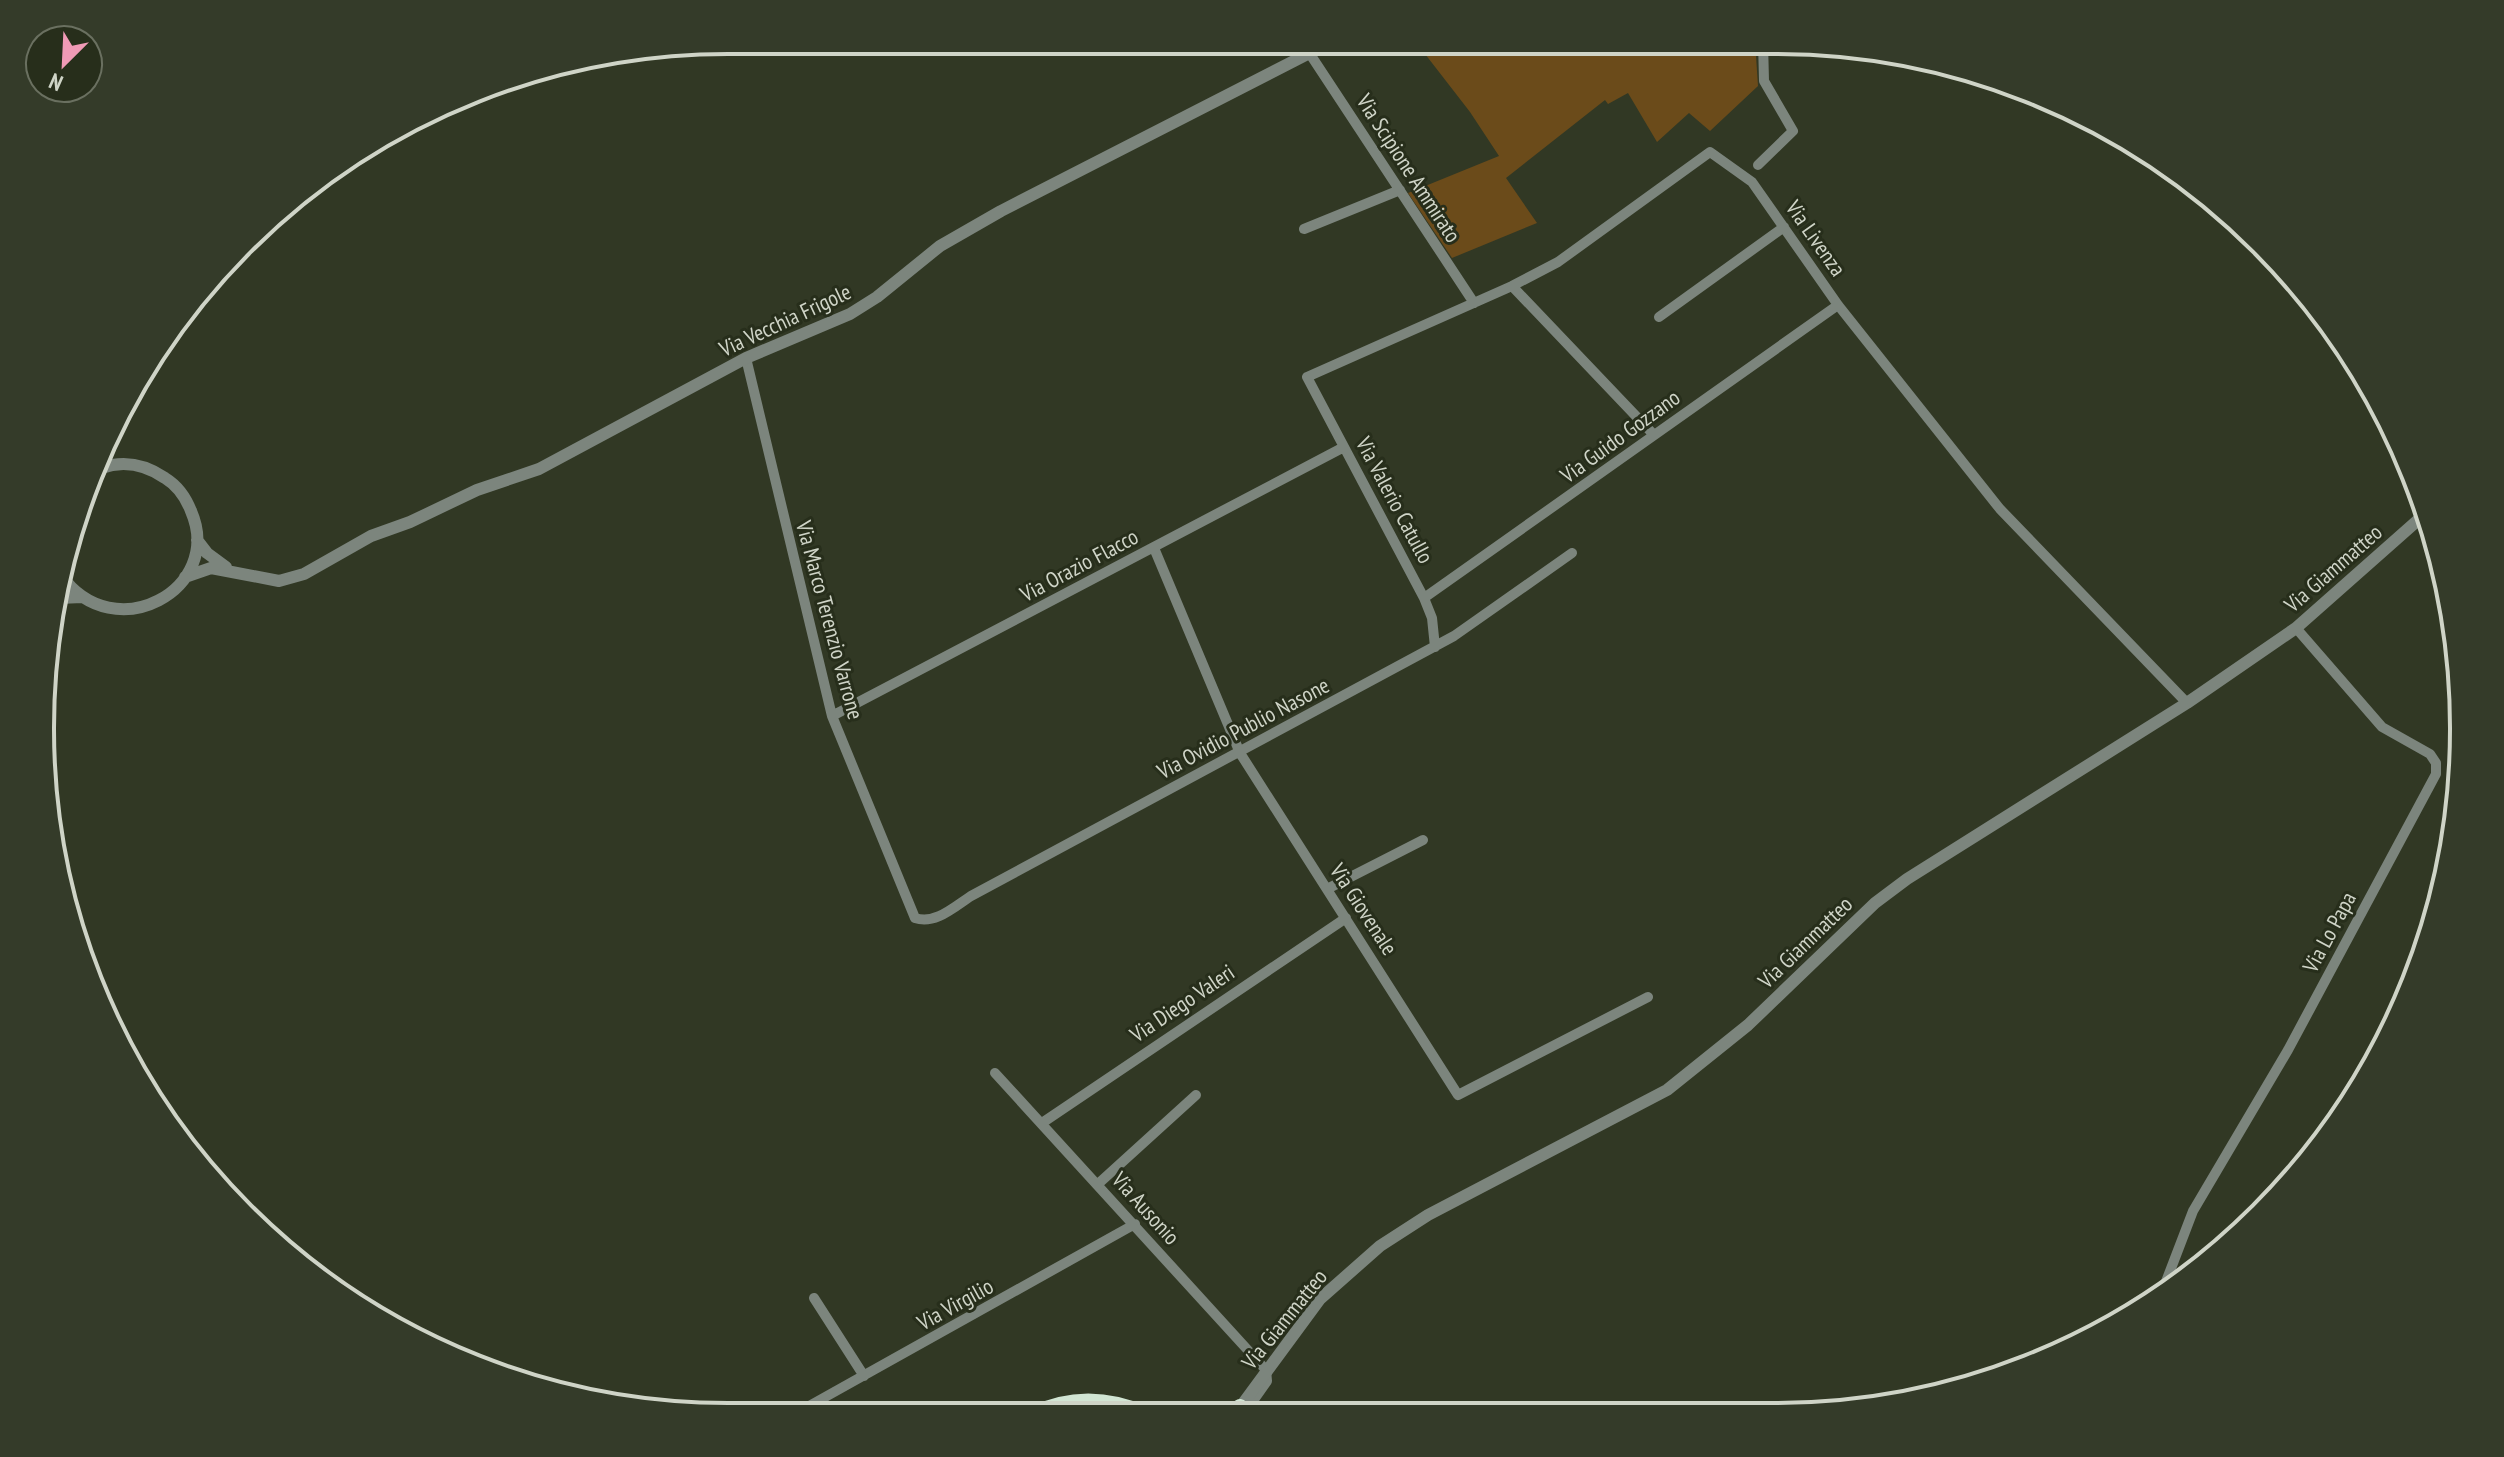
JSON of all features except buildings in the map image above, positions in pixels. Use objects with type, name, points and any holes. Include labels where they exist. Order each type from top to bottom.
[{"type":"highway","points":[[1071,1403],[1116,1403]]},
{"type":"street","name":"Via Scipione Ammirato","points":[[1310,54],[1474,303]]},
{"type":"street","name":"Via Vecchia Frigole","points":[[70,584],[82,597],[109,608],[138,609],[173,592],[185,577],[211,568],[279,581],[304,574],[371,536],[410,522],[477,490],[539,469],[746,358],[850,314],[877,297],[940,246],[1001,211],[1310,54]]},
{"type":"street","points":[[1758,165],[1793,131],[1764,81],[1763,54]]},
{"type":"street","name":"Via Livenza","points":[[1307,377],[1512,286],[1558,262],[1710,152],[1752,182],[1838,305],[2000,509],[2187,703]]},
{"type":"street","points":[[1304,229],[1400,190]]},
{"type":"street","points":[[1659,317],[1784,227]]},
{"type":"street","points":[[1512,286],[1654,435]]},
{"type":"street","name":"Via Guido Gozzano","points":[[1424,598],[1838,305]]},
{"type":"street","name":"Via Marco Terenzio Varrone","points":[[746,358],[832,716],[915,918],[925,922]]},
{"type":"street","name":"Via Valerio Catullo","points":[[1307,377],[1424,598],[1432,618],[1435,647]]},
{"type":"street","name":"Via Orazio Flacco","points":[[832,716],[1344,447]]},
{"type":"street","points":[[107,465],[132,464],[153,470],[172,482],[186,498],[194,518],[197,540],[194,559],[185,577]]},
{"type":"street","name":"Via Giammatteo","points":[[1244,1403],[1320,1299],[1380,1246],[1428,1215],[1667,1090],[1748,1025],[1875,903],[1907,879],[2187,703],[2296,628],[2417,521]]},
{"type":"street","name":"Via Vecchia Frigole","points":[[197,540],[207,553],[232,570]]},
{"type":"street","name":"Via Giovenale","points":[[1154,548],[1240,753],[1458,1095],[1648,997]]},
{"type":"street","name":"Via Ovidio Publio Nasone","points":[[925,922],[1435,647],[1572,553]]},
{"type":"street","name":"Via Vecchia Frigole","points":[[67,598],[82,597]]},
{"type":"street","name":"Via Lo Papa","points":[[2168,1277],[2193,1211],[2288,1050],[2436,774],[2436,763],[2430,754],[2382,727],[2296,628]]},
{"type":"street","points":[[1327,889],[1423,840]]},
{"type":"street","name":"Via Diego Valeri","points":[[1042,1123],[1346,918]]},
{"type":"street","name":"Via Ausonio","points":[[995,1073],[1266,1370]]},
{"type":"street","points":[[1098,1184],[1196,1095]]},
{"type":"street","name":"Via Virgilio","points":[[815,1403],[1135,1224]]},
{"type":"street","points":[[814,1298],[864,1376]]},
{"type":"shaded area","points":[[1425,54],[1756,54],[1758,86],[1710,131],[1689,113],[1657,142],[1628,93],[1608,104],[1605,100],[1506,178],[1537,223],[1452,258],[1408,193],[1499,156]]}]
